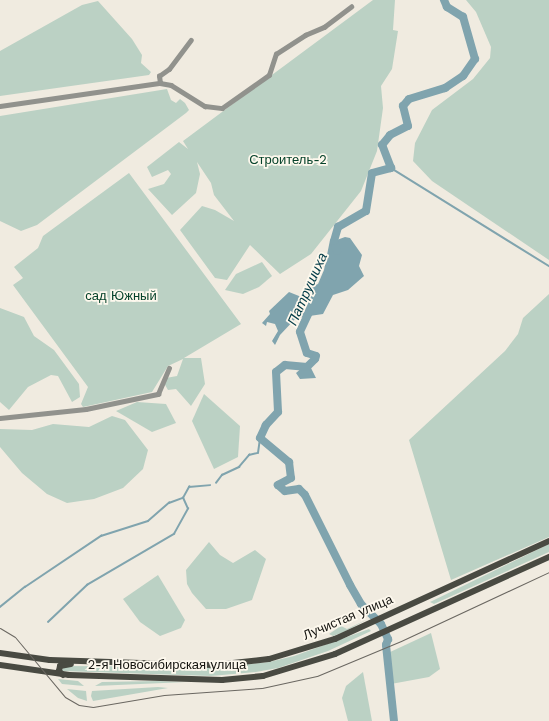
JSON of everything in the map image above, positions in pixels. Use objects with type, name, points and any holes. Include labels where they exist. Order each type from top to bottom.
[{"type":"main road","name":"Лучистая улица","points":[[0,653],[36,659],[95,662],[214,665],[255,661],[306,649],[362,626],[549,541]]},
{"type":"main road","name":"Лучистая улица","points":[[375,636],[549,557]]},
{"type":"main road","name":"2-я Новосибирская улица","points":[[0,665],[64,675],[222,680],[247,678],[308,664],[375,636]]},
{"type":"main road","points":[[64,675],[59,672],[61,665],[95,662]]},
{"type":"street","points":[[0,106],[160,83],[171,85],[205,106],[222,108],[269,75],[276,54],[305,35],[324,27],[351,7]]},
{"type":"street","points":[[160,83],[159,76],[169,69],[191,40]]},
{"type":"street","points":[[0,418],[86,409],[158,394],[169,368]]},
{"type":"green space","name":"Строитель-2","points":[[373,0],[395,0],[393,30],[398,31],[392,69],[381,86],[383,108],[377,151],[361,191],[311,254],[280,274],[250,245],[227,280],[215,278],[180,230],[202,206],[215,210],[234,221],[214,195],[211,183],[197,162],[200,174],[196,193],[172,215],[148,189],[164,184],[171,174],[168,170],[152,177],[147,167],[179,142],[188,149],[183,141]]},
{"type":"green space","points":[[466,0],[549,0],[549,260],[432,181],[413,161],[415,143],[432,110],[473,79],[490,58],[491,47],[476,12]]},
{"type":"green space","points":[[98,1],[132,39],[142,55],[141,63],[151,72],[149,75],[0,96],[0,51],[82,5]]},
{"type":"green space","points":[[167,89],[171,100],[176,103],[180,99],[185,103],[189,110],[186,113],[37,225],[21,231],[0,221],[0,116]]},
{"type":"green space","name":"сад Южный","points":[[129,173],[241,324],[184,358],[201,358],[205,384],[191,406],[176,389],[168,390],[164,383],[166,378],[177,376],[183,359],[168,366],[152,392],[83,407],[81,404],[88,387],[13,285],[23,278],[14,267],[38,248],[43,236]]},
{"type":"green space","points":[[262,262],[272,276],[259,287],[243,294],[225,290],[236,274]]},
{"type":"green space","points":[[549,294],[549,537],[451,580],[409,440],[505,351],[518,334],[523,318]]},
{"type":"green space","points":[[0,308],[24,317],[34,336],[54,350],[79,384],[80,397],[72,402],[58,376],[51,375],[28,387],[9,410],[0,402]]},
{"type":"green space","points":[[204,394],[240,426],[238,457],[214,469],[192,421]]},
{"type":"green space","points":[[137,402],[166,404],[176,423],[152,432],[116,411]]},
{"type":"green space","points":[[112,416],[125,420],[148,450],[143,469],[123,488],[94,499],[67,503],[47,494],[22,473],[0,447],[0,429],[32,430],[53,424],[89,427]]},
{"type":"green space","points":[[209,542],[220,555],[233,563],[255,550],[266,559],[252,600],[226,609],[206,609],[192,593],[187,584],[186,570]]},
{"type":"green space","points":[[549,544],[549,552],[434,604],[430,602]]},
{"type":"green space","points":[[158,575],[185,620],[181,628],[160,636],[140,622],[123,599]]},
{"type":"green space","points":[[366,620],[344,632],[333,636],[329,634],[341,626],[347,629]]},
{"type":"green space","points":[[369,629],[371,631],[328,651],[278,668],[256,672],[211,676],[62,671],[63,666],[218,667],[269,662],[294,656]]},
{"type":"green space","points":[[431,633],[440,669],[429,677],[391,684],[388,653]]},
{"type":"green space","points":[[363,672],[372,721],[348,721],[342,698],[346,686]]},
{"type":"green space","points":[[58,679],[78,681],[84,686],[62,684]]},
{"type":"green space","points":[[102,682],[186,682],[95,686]]},
{"type":"green space","points":[[158,687],[168,688],[93,701],[91,696],[92,691]]},
{"type":"green space","points":[[67,689],[86,691],[87,701],[78,698]]},
{"type":"water","points":[[345,237],[350,238],[362,255],[359,266],[364,276],[348,290],[333,295],[323,314],[296,318],[280,335],[275,345],[272,341],[278,331],[275,324],[267,322],[266,326],[262,323],[270,314],[269,311],[289,292],[299,296],[305,303],[306,288],[318,284],[324,270],[330,240],[334,241]]},
{"type":"water","points":[[311,362],[312,363],[310,366],[316,378],[300,379],[296,373],[304,366],[301,364],[310,364]]},
{"type":"waterway","name":"Патрушиха","points":[[337,251],[334,241],[338,227],[366,211],[372,173],[391,168],[382,145],[390,135],[408,126],[403,106],[409,99],[445,88],[463,76],[475,59],[463,17],[447,7],[444,0]]},
{"type":"waterway","points":[[391,168],[549,266]]},
{"type":"waterway","name":"Патрушиха","points":[[311,308],[300,332],[307,353],[316,356],[315,359],[307,367],[285,365],[276,372],[278,412],[266,425],[260,438],[289,462],[291,478],[278,485],[285,491],[299,489],[305,495],[361,604],[381,624],[388,639],[386,645],[394,721]]},
{"type":"waterway","points":[[216,483],[222,475],[239,467],[249,455],[258,453],[260,438]]},
{"type":"waterway","points":[[48,622],[87,585],[174,534],[188,509],[183,498],[189,487],[210,485]]},
{"type":"waterway","points":[[0,607],[25,587],[101,536],[148,521],[169,503],[183,498]]},
{"type":"tram line","points":[[0,628],[15,637],[65,697],[79,705],[93,707],[164,695],[262,688],[317,676],[401,641],[549,572]]}]
